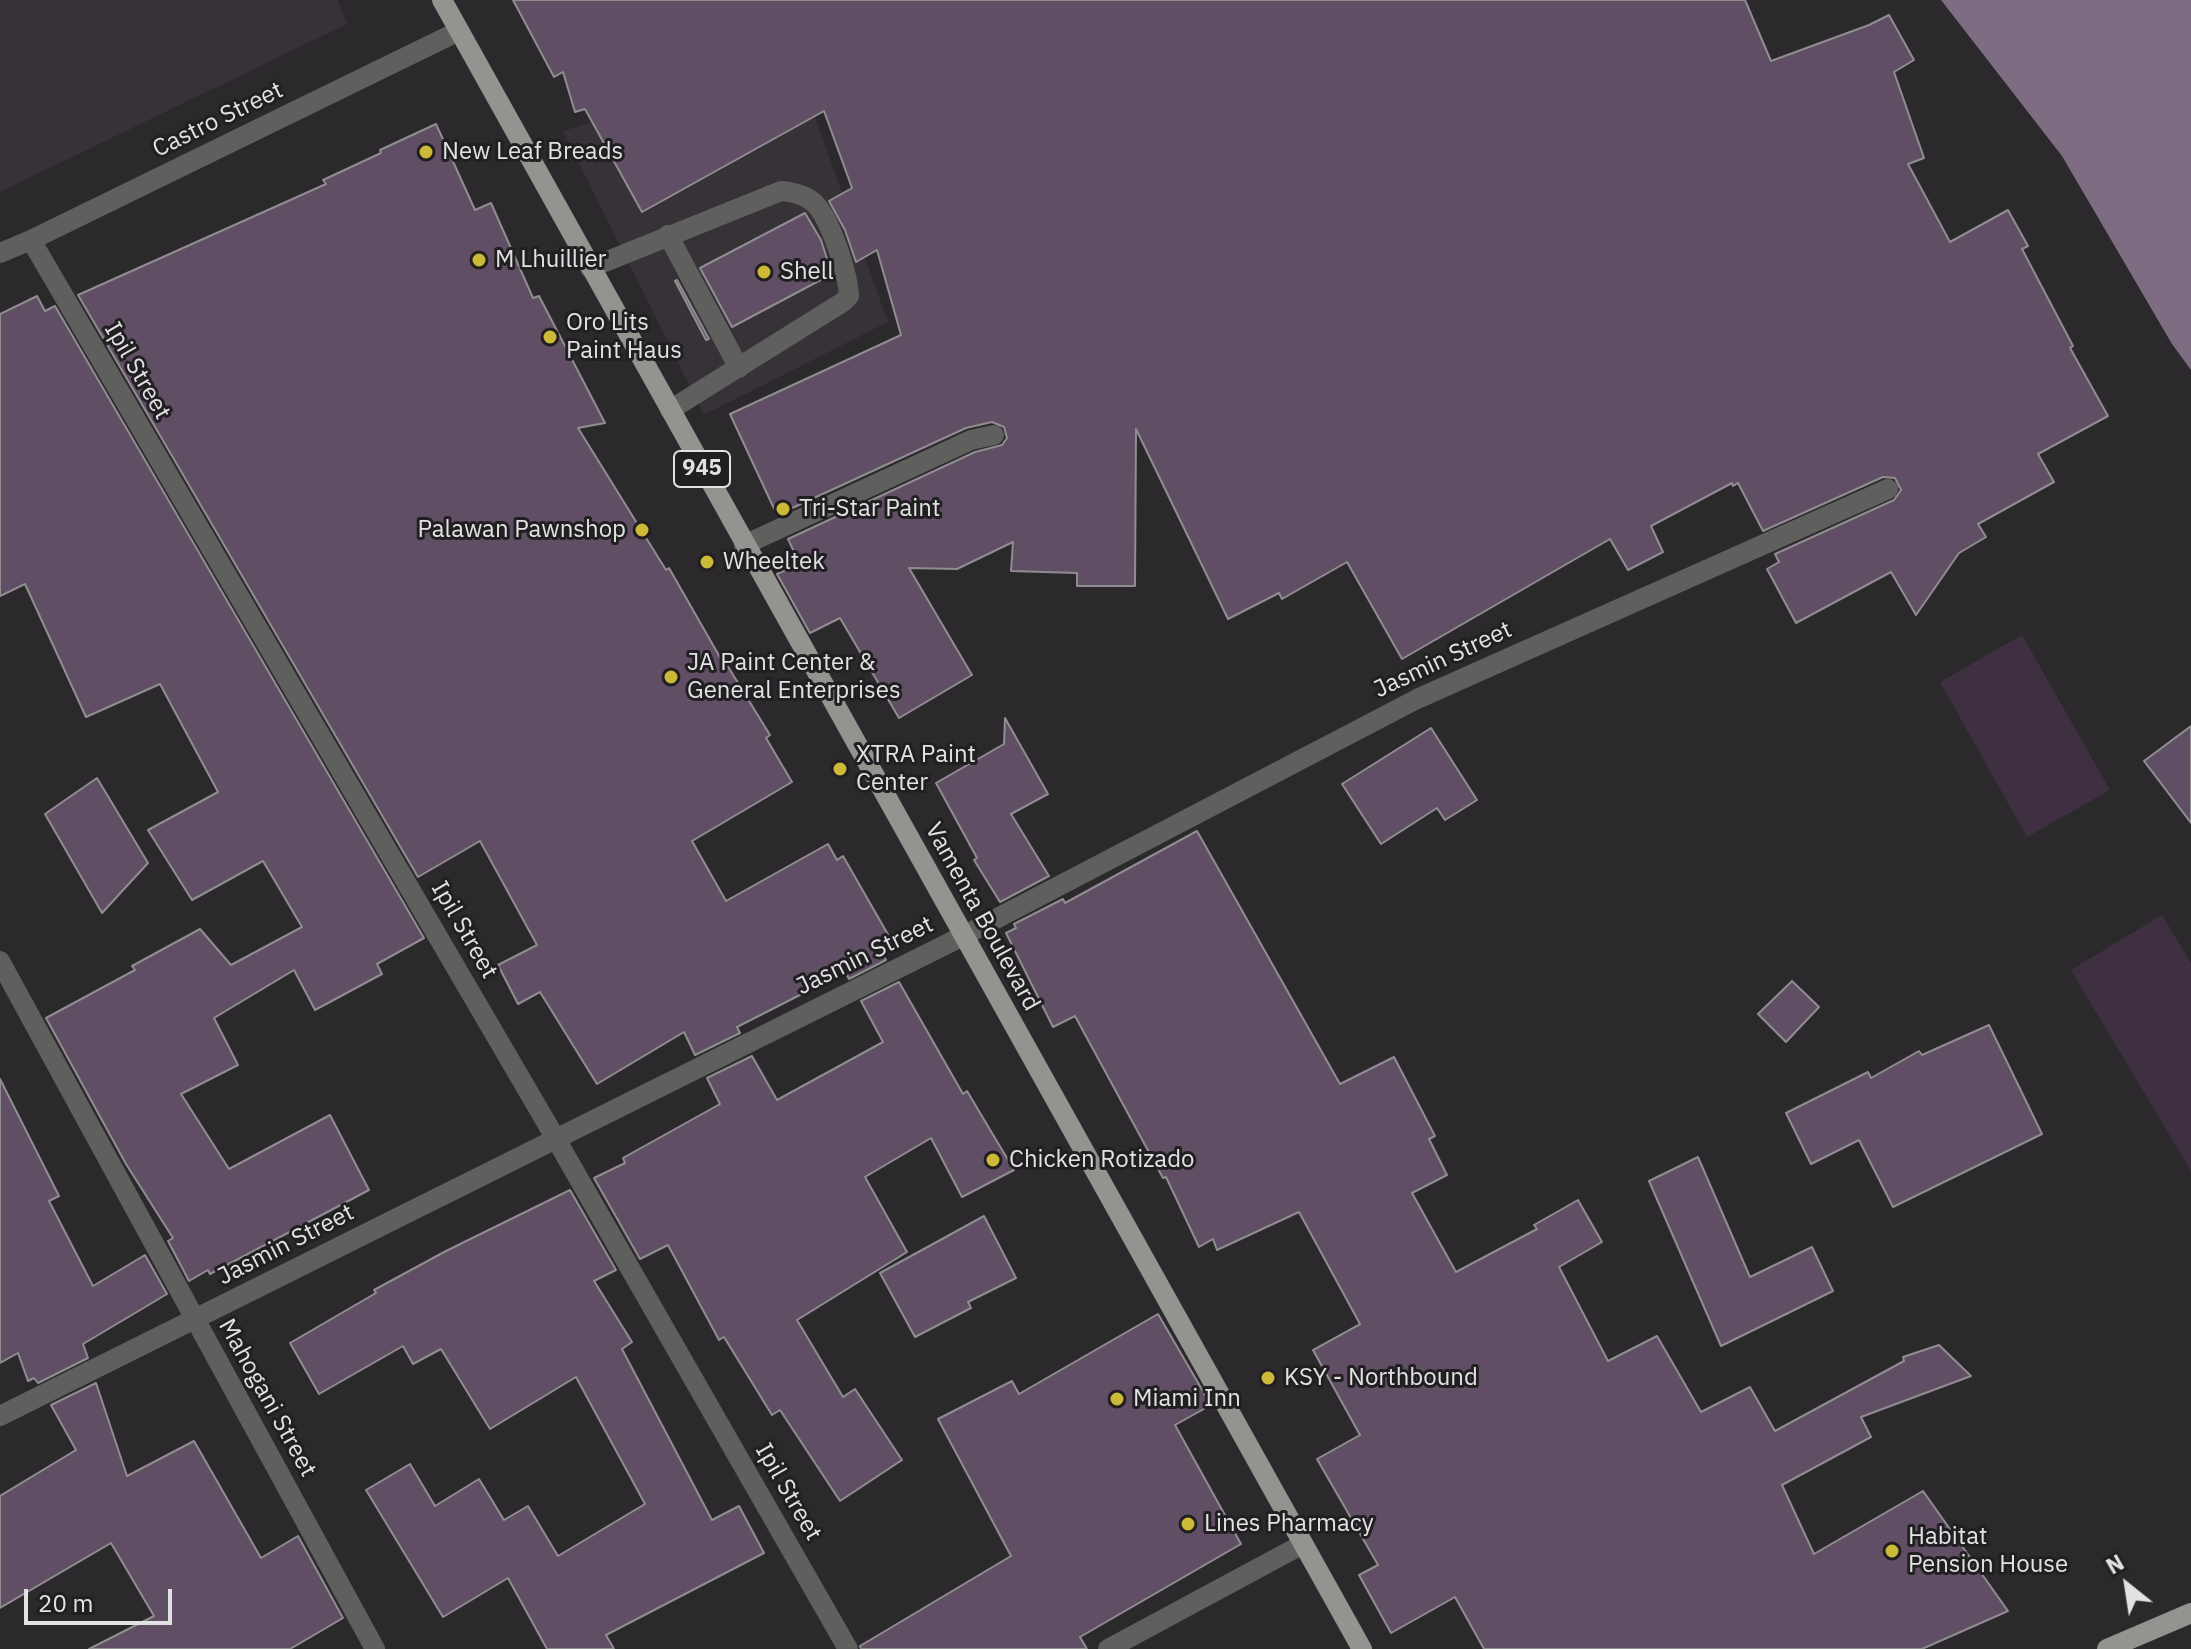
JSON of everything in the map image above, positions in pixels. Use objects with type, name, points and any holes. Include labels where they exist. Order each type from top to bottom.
[{"type":"main road","name":"Vamenta Boulevard","points":[[442,0],[1362,1649]]},
{"type":"main road","points":[[2107,1649],[2191,1613]]},
{"type":"street","name":"Castro Street","points":[[0,253],[459,31]]},
{"type":"street","points":[[590,268],[781,191],[797,192],[816,205],[837,246],[849,296],[670,410]]},
{"type":"street","points":[[668,235],[739,368]]},
{"type":"street","name":"Ipil Street","points":[[31,240],[556,1139],[848,1649]]},
{"type":"street","points":[[744,545],[971,440],[994,435]]},
{"type":"street","name":"Jasmin Street","points":[[0,1416],[963,936],[1417,699],[1888,489]]},
{"type":"street","name":"Mahogani Street","points":[[0,961],[375,1649]]},
{"type":"street","points":[[1108,1649],[1303,1544]]},
{"type":"shaded area","points":[[0,0],[338,0],[347,24],[0,192]]},
{"type":"shaded area","points":[[1941,0],[2191,0],[2191,370],[2172,344],[2062,156]]},
{"type":"shaded area","points":[[794,58],[888,322],[704,415],[563,131]]},
{"type":"shaded area","points":[[2022,635],[2110,790],[2027,837],[1940,682]]},
{"type":"shaded area","points":[[2162,915],[2191,963],[2191,1171],[2071,970]]},
{"type":"building","points":[[513,0],[1745,0],[1771,61],[1889,15],[1914,60],[1894,72],[1924,158],[1908,164],[1950,242],[2008,210],[2028,246],[2022,249],[2073,346],[2070,348],[2108,416],[2038,454],[2054,482],[1978,524],[1986,537],[1959,553],[1916,615],[1891,572],[1796,623],[1767,569],[1779,562],[1775,554],[1894,500],[1901,490],[1895,478],[1883,477],[1763,531],[1738,483],[1733,486],[1732,483],[1651,526],[1663,552],[1628,570],[1610,539],[1402,659],[1347,562],[1282,599],[1279,593],[1228,619],[1136,429],[1135,586],[1077,586],[1077,573],[1011,571],[1013,542],[957,569],[909,568],[972,675],[899,718],[840,618],[810,633],[777,574],[788,569],[784,562],[796,556],[788,539],[975,452],[1002,445],[1007,438],[1004,427],[992,422],[966,428],[777,515],[730,414],[901,335],[877,250],[856,262],[845,230],[829,201],[852,188],[824,111],[642,212],[585,109],[575,112],[563,72],[554,77]]},
{"type":"building","points":[[436,124],[475,210],[491,203],[533,298],[539,296],[605,423],[578,428],[666,570],[669,568],[725,666],[770,735],[766,738],[792,782],[692,841],[726,901],[828,844],[837,860],[843,856],[890,938],[877,945],[886,960],[849,979],[845,972],[737,1027],[740,1033],[695,1055],[684,1032],[597,1084],[540,992],[518,1004],[498,965],[537,945],[480,841],[418,877],[78,295],[326,184],[323,180]]},
{"type":"building","name":"Shell","points":[[805,213],[821,240],[832,274],[732,327],[700,268]]},
{"type":"building","points":[[677,280],[709,339],[706,340]]},
{"type":"building","points":[[37,296],[45,311],[55,306],[424,938],[377,964],[382,974],[315,1010],[294,970],[214,1018],[238,1065],[181,1094],[229,1169],[330,1115],[369,1190],[210,1274],[208,1270],[189,1281],[168,1241],[173,1238],[126,1164],[46,1018],[135,970],[132,966],[200,929],[231,965],[302,927],[263,861],[192,900],[148,830],[218,792],[160,684],[86,717],[25,584],[0,596],[0,314]]},
{"type":"building","points":[[1005,718],[1048,794],[1011,814],[1049,876],[1000,902],[974,860],[977,858],[936,783],[1004,744]]},
{"type":"building","points":[[2191,726],[2191,823],[2144,761]]},
{"type":"building","points":[[1431,728],[1477,800],[1445,820],[1437,808],[1381,844],[1342,784]]},
{"type":"building","points":[[97,778],[148,863],[102,913],[45,814]]},
{"type":"building","points":[[1197,831],[1340,1084],[1394,1057],[1435,1136],[1429,1139],[1447,1175],[1412,1193],[1456,1272],[1537,1229],[1534,1225],[1578,1200],[1602,1242],[1559,1267],[1608,1361],[1657,1336],[1701,1412],[1750,1387],[1775,1431],[1904,1361],[1903,1357],[1939,1345],[1971,1376],[1861,1417],[1871,1437],[1782,1485],[1814,1554],[1923,1491],[2008,1611],[1922,1649],[1484,1649],[1455,1597],[1391,1633],[1359,1575],[1378,1565],[1317,1459],[1360,1435],[1313,1350],[1360,1324],[1299,1212],[1217,1250],[1213,1239],[1199,1247],[1166,1177],[1163,1178],[1075,1016],[1053,1027],[1006,933],[1016,928],[1014,924],[1063,899],[1065,903]]},
{"type":"building","points":[[1792,981],[1819,1007],[1786,1042],[1758,1014]]},
{"type":"building","points":[[899,982],[963,1094],[967,1091],[1014,1170],[962,1197],[931,1138],[865,1177],[907,1252],[797,1320],[843,1397],[855,1389],[902,1460],[840,1501],[780,1410],[772,1415],[724,1337],[719,1340],[668,1245],[640,1259],[594,1178],[625,1163],[623,1158],[720,1104],[707,1078],[752,1056],[777,1100],[883,1042],[861,1001]]},
{"type":"building","points":[[1989,1025],[2042,1134],[1893,1207],[1859,1140],[1811,1164],[1786,1113],[1868,1072],[1871,1078],[1919,1051],[1922,1055]]},
{"type":"building","points":[[0,1079],[59,1196],[49,1201],[93,1286],[145,1255],[167,1294],[83,1344],[88,1358],[38,1383],[34,1378],[28,1381],[18,1353],[0,1363]]},
{"type":"building","points":[[1698,1157],[1750,1277],[1812,1247],[1833,1291],[1721,1346],[1649,1181]]},
{"type":"building","points":[[570,1190],[616,1270],[594,1281],[632,1342],[622,1349],[712,1520],[739,1506],[764,1553],[606,1635],[614,1649],[547,1649],[508,1578],[443,1617],[366,1490],[410,1464],[435,1506],[479,1479],[504,1520],[528,1506],[558,1556],[645,1504],[576,1377],[490,1429],[441,1349],[413,1364],[403,1346],[319,1394],[290,1343],[376,1293],[374,1290]]},
{"type":"building","points":[[984,1216],[1016,1278],[968,1302],[971,1308],[915,1337],[880,1273]]},
{"type":"building","points":[[1158,1314],[1211,1405],[1175,1425],[1241,1544],[1080,1637],[1087,1649],[861,1649],[860,1646],[1011,1556],[938,1419],[1012,1381],[1019,1394]]},
{"type":"building","points":[[96,1383],[127,1476],[194,1441],[261,1558],[298,1536],[343,1618],[290,1649],[89,1649],[154,1616],[111,1543],[0,1608],[0,1496],[76,1450],[51,1405]]},
{"type":"place","name":"New Leaf Breads","points":[[426,152]]},
{"type":"place","name":"M Lhuillier","points":[[479,260]]},
{"type":"place","name":"Shell","points":[[764,272]]},
{"type":"place","name":"Oro Lits Paint Haus","points":[[550,337]]},
{"type":"place","name":"Tri-Star Paint","points":[[783,509]]},
{"type":"place","name":"Palawan Pawnshop","points":[[642,530]]},
{"type":"place","name":"Wheeltek","points":[[707,562]]},
{"type":"place","name":"JA Paint Center & General Enterprises","points":[[671,677]]},
{"type":"place","name":"XTRA Paint Center","points":[[840,769]]},
{"type":"place","name":"Chicken Rotizado","points":[[993,1160]]},
{"type":"place","name":"KSY - Northbound","points":[[1268,1378]]},
{"type":"place","name":"Miami Inn","points":[[1117,1399]]},
{"type":"place","name":"Lines Pharmacy","points":[[1188,1524]]},
{"type":"place","name":"Habitat Pension House","points":[[1892,1551]]}]
